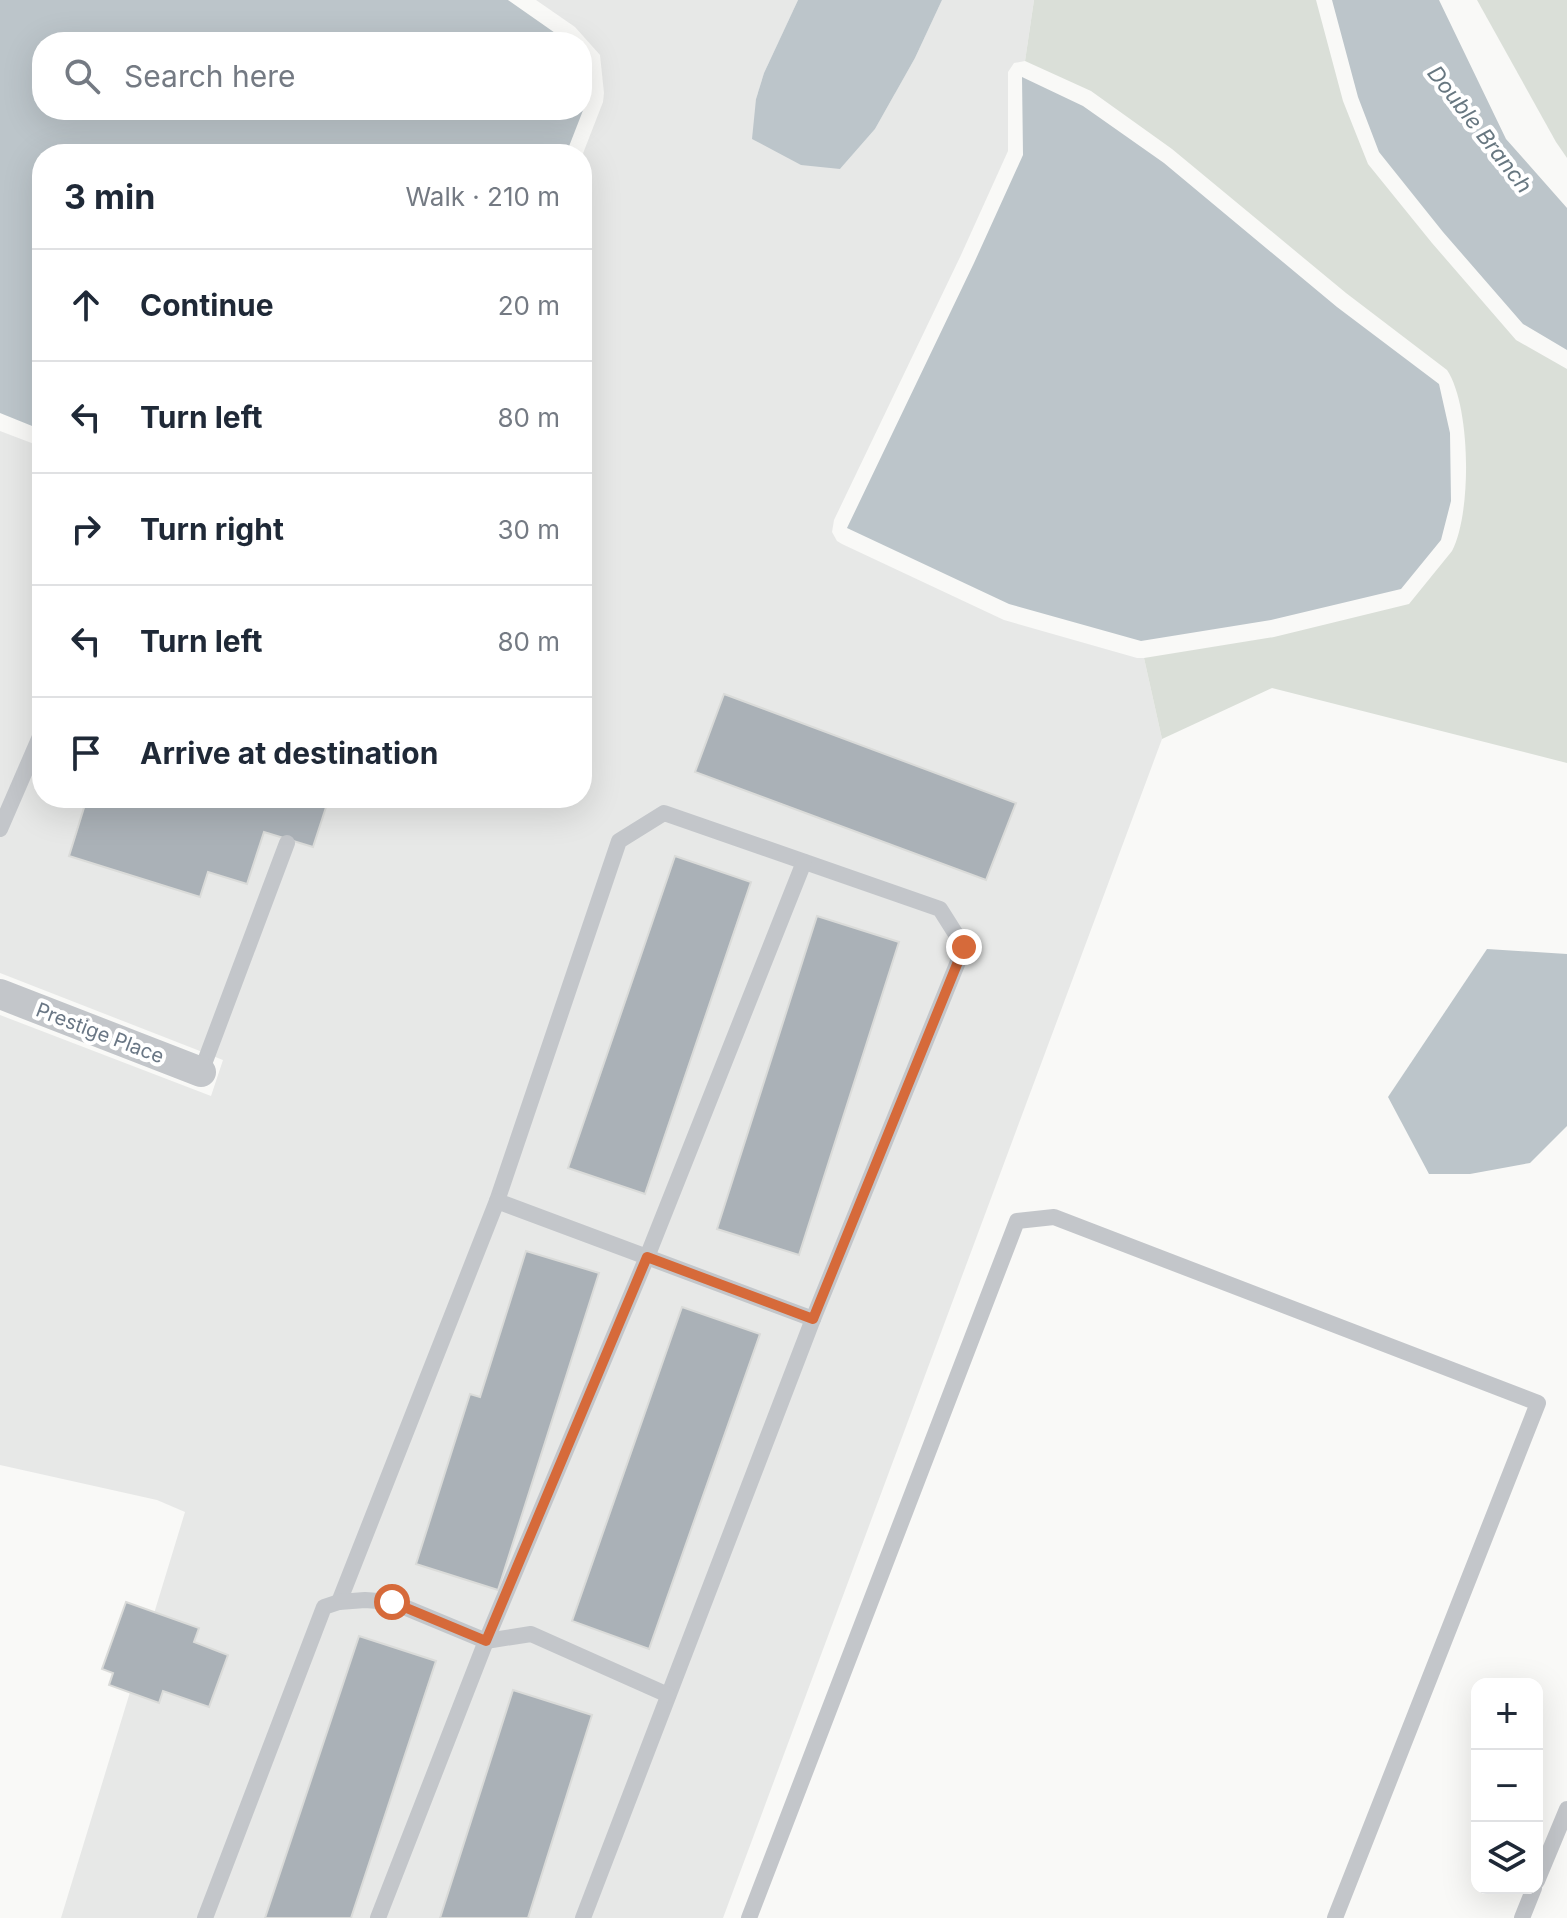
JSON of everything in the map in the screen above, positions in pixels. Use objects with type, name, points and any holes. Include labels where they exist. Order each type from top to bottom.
[{"type":"street","name":"Prestige Place","points":[[0,994],[201,1072]]},
{"type":"lane","points":[[0,829],[32,755]]},
{"type":"lane","points":[[339,1602],[497,1201],[619,841],[664,813],[940,909],[964,947],[813,1319],[583,1918]]},
{"type":"lane","points":[[201,1072],[287,843]]},
{"type":"lane","points":[[378,1918],[486,1641],[647,1257],[804,862]]},
{"type":"lane","points":[[497,1201],[813,1319]]},
{"type":"lane","points":[[749,1918],[1017,1221],[1054,1217],[1538,1403],[1335,1918]]},
{"type":"lane","points":[[205,1918],[324,1607],[339,1602],[365,1600],[392,1602],[486,1641],[531,1634],[668,1695]]},
{"type":"lane","points":[[1543,1867],[1567,1809]]},
{"type":"lane","points":[[1522,1918],[1532,1894]]},
{"type":"shaded area","points":[[536,0],[798,0],[764,73],[756,99],[840,169],[875,129],[915,58],[942,0],[1034,0],[1025,61],[1014,63],[1008,72],[1008,151],[834,520],[832,532],[842,544],[1004,620],[1144,658],[1162,739],[723,1918],[61,1918],[185,1512],[157,1500],[0,1465],[0,1015],[211,1096],[223,1060],[0,973],[0,431],[32,443],[32,808],[592,808],[592,144],[587,144],[604,93],[600,55],[592,46],[592,32],[579,32]]},
{"type":"shaded area","points":[[1034,0],[1316,0],[1343,101],[1368,164],[1516,340],[1567,369],[1567,763],[1272,688],[1162,739],[1144,658],[1274,637],[1409,604],[1452,551],[1459,534],[1466,487],[1461,408],[1447,370],[1346,293],[1172,149],[1091,91],[1025,61]]},
{"type":"shaded area","points":[[1477,0],[1567,0],[1567,158],[1556,142]]},
{"type":"water","points":[[0,0],[508,0],[554,32],[32,32],[32,120],[579,120],[570,144],[32,144],[32,426],[0,413]]},
{"type":"water","points":[[798,0],[942,0],[915,58],[875,129],[840,169],[801,165],[752,139],[756,99],[764,73]]},
{"type":"water","name":"Double Branch","points":[[1332,0],[1439,0],[1506,139],[1567,208],[1567,350],[1523,324],[1379,152],[1358,97]]},
{"type":"water","points":[[1022,77],[1083,106],[1164,163],[1337,307],[1439,384],[1450,433],[1451,501],[1441,540],[1401,589],[1271,620],[1141,641],[1009,604],[847,528],[1023,155]]},
{"type":"water","points":[[1487,949],[1567,954],[1567,1126],[1530,1163],[1470,1174],[1429,1174],[1388,1097]]},
{"type":"building","points":[[724,694],[1016,803],[986,880],[695,772]]},
{"type":"building","points":[[84,808],[326,808],[313,847],[264,832],[247,884],[208,872],[200,897],[69,856]]},
{"type":"building","points":[[675,856],[751,882],[645,1194],[568,1168]]},
{"type":"building","points":[[817,916],[899,942],[799,1255],[717,1229]]},
{"type":"building","points":[[526,1251],[599,1273],[498,1590],[416,1564],[470,1394],[480,1397]]},
{"type":"building","points":[[682,1307],[760,1334],[649,1649],[572,1621]]},
{"type":"building","points":[[126,1602],[199,1628],[194,1642],[228,1655],[209,1707],[163,1691],[159,1703],[109,1685],[113,1673],[102,1669]]},
{"type":"building","points":[[359,1636],[436,1661],[351,1918],[265,1918]]},
{"type":"building","points":[[513,1690],[592,1715],[528,1918],[440,1918]]},
{"type":"route","points":[[392,1602],[486,1641],[647,1257],[813,1319],[964,947]]}]
